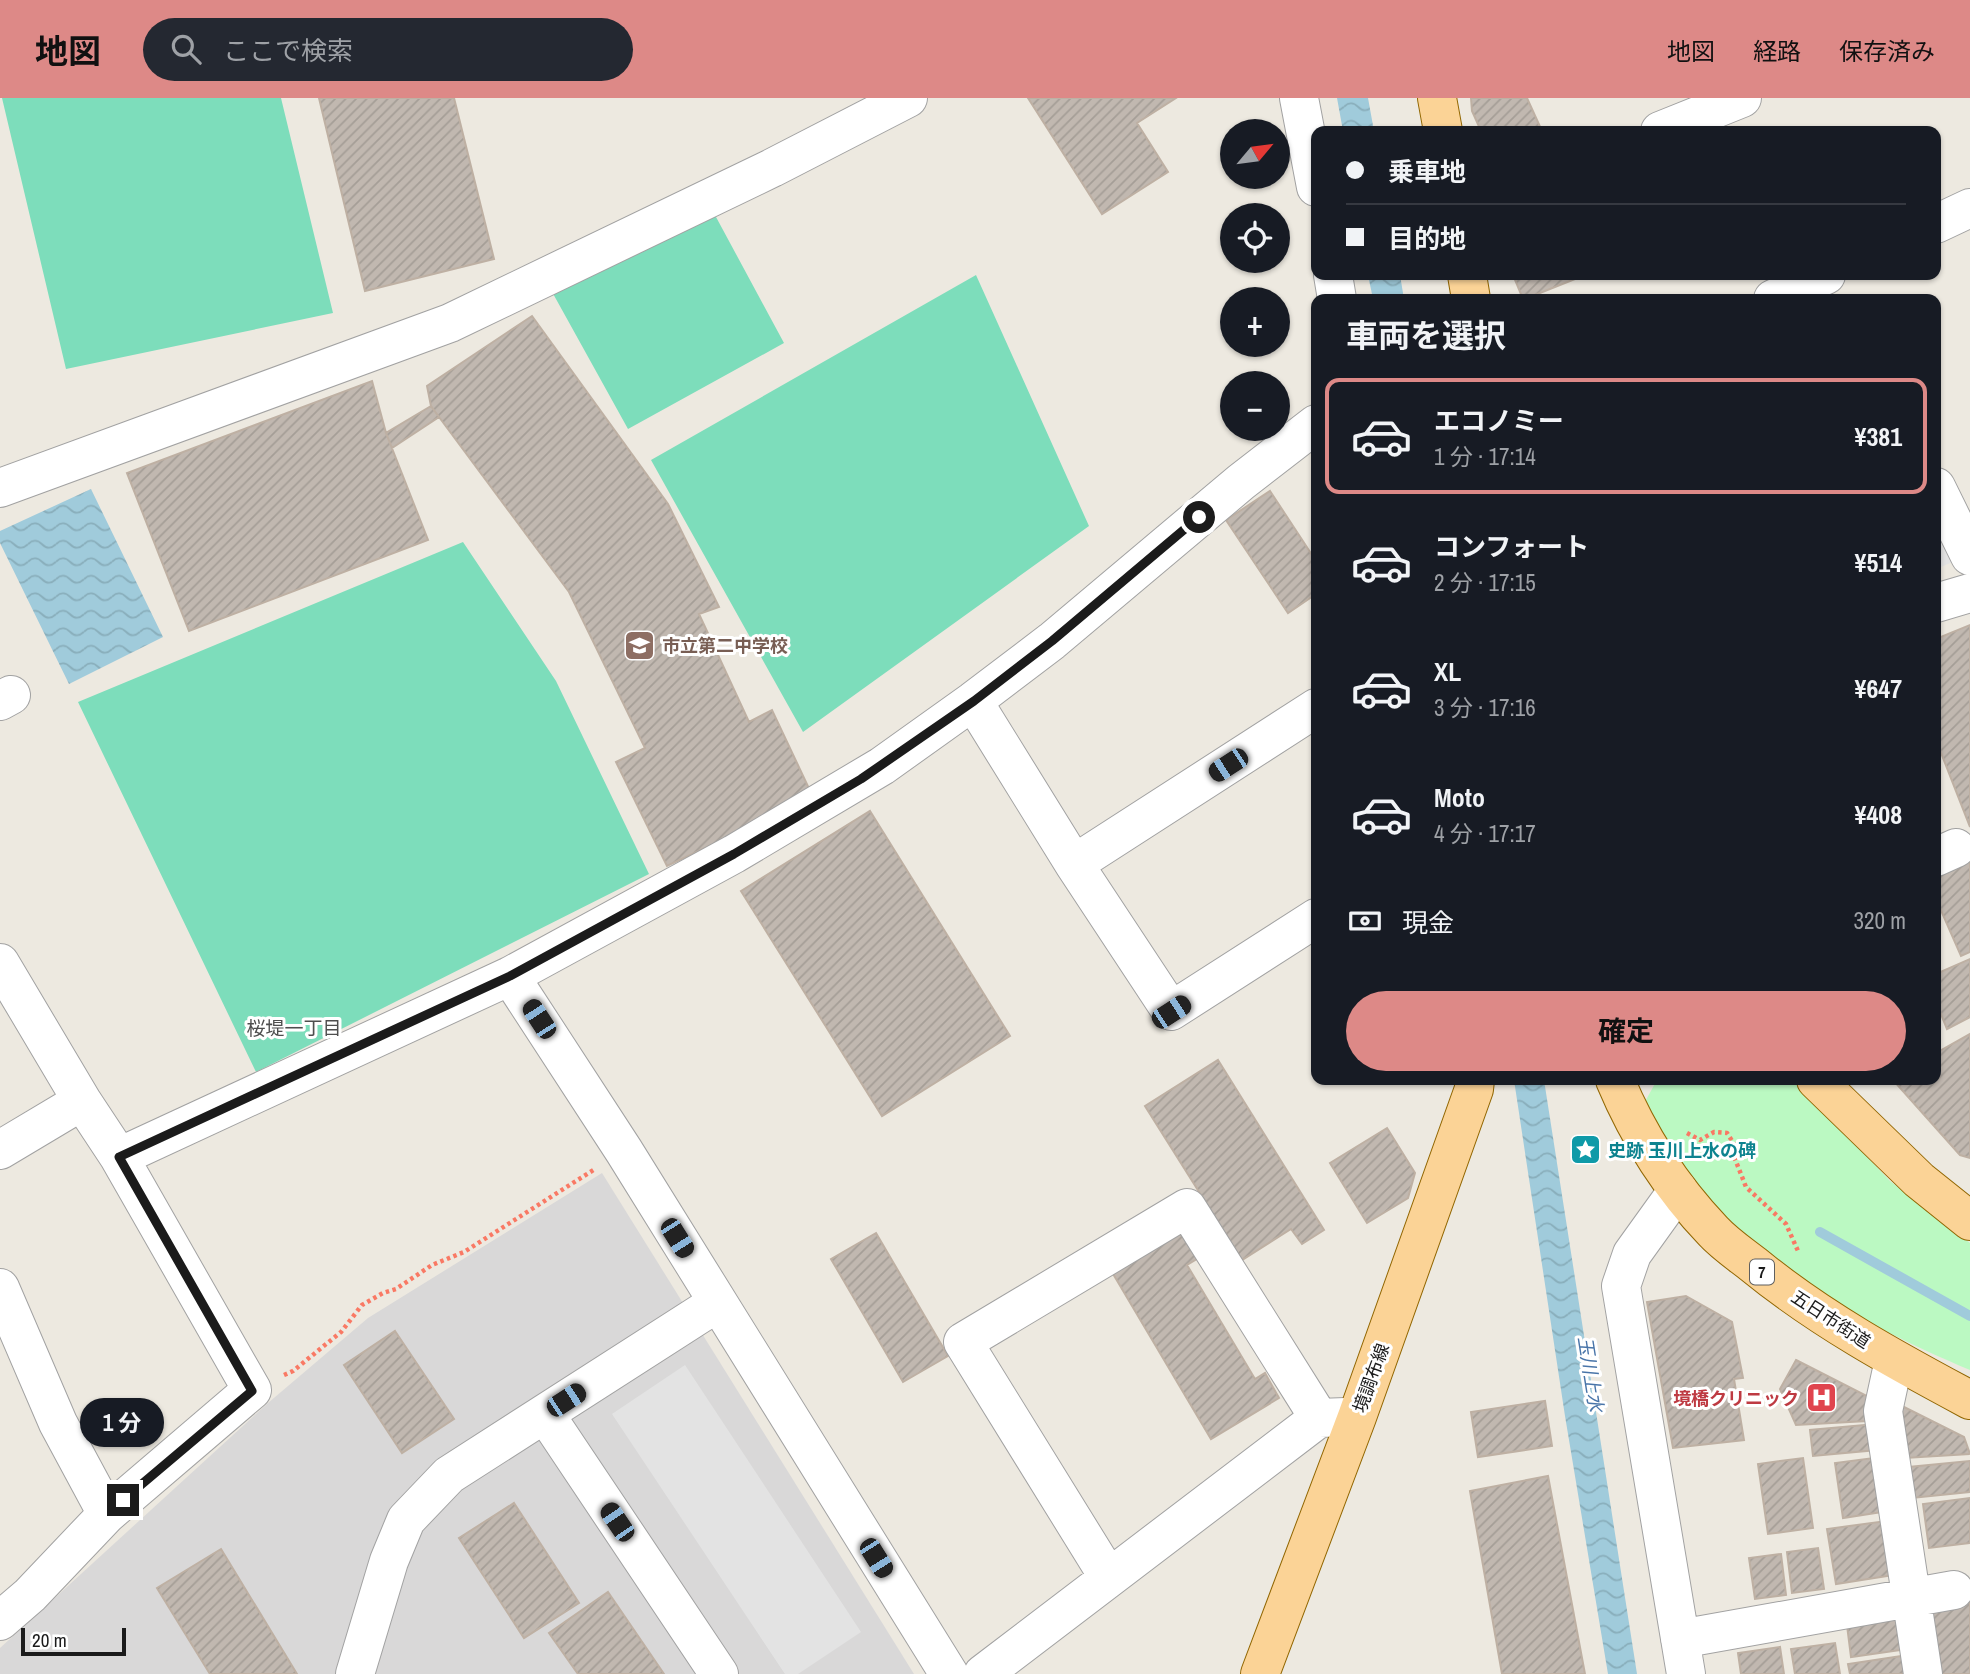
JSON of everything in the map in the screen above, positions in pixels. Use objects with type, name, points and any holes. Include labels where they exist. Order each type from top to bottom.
[{"type":"main road","points":[[1437,98],[1442,126]]},
{"type":"main road","name":"境調布線","points":[[1260,1674],[1357,1417],[1474,1085]]},
{"type":"main road","points":[[1821,1085],[1919,1180],[1970,1221]]},
{"type":"main road","name":"五日市街道","points":[[1623,1086],[1640,1132],[1678,1190],[1714,1232],[1783,1288],[1894,1360],[1970,1400]]},
{"type":"street","points":[[0,488],[450,323],[772,168],[908,98]]},
{"type":"street","points":[[1299,98],[1311,161]]},
{"type":"street","points":[[1672,126],[1742,98]]},
{"type":"street","points":[[1941,222],[1970,208]]},
{"type":"street","points":[[1784,294],[1815,280]]},
{"type":"street","points":[[119,1157],[510,976],[734,854],[870,773],[974,701],[1311,428]]},
{"type":"street","points":[[1941,497],[1970,556]]},
{"type":"street","points":[[1941,602],[1970,593]]},
{"type":"street","points":[[974,701],[1074,864],[1171,1012],[1311,921]]},
{"type":"street","points":[[1074,864],[1311,711]]},
{"type":"street","points":[[0,962],[82,1101],[119,1157],[252,1391],[107,1514],[30,1595],[0,1621]]},
{"type":"street","points":[[510,976],[624,1151],[948,1674]]},
{"type":"street","points":[[0,1150],[82,1101]]},
{"type":"street","points":[[1678,1190],[1632,1254],[1621,1286],[1683,1657],[1912,1597],[1954,1590]]},
{"type":"street","points":[[1109,1578],[963,1342],[1187,1208],[1319,1418]]},
{"type":"street","points":[[0,1288],[58,1423],[107,1514]]},
{"type":"street","points":[[355,1674],[390,1561],[406,1520],[449,1475],[717,1303]]},
{"type":"street","points":[[1894,1360],[1883,1411],[1923,1674]]},
{"type":"street","points":[[545,1414],[719,1674]]},
{"type":"street","points":[[983,1674],[1319,1418],[1357,1417]]},
{"type":"path","points":[[1688,1133],[1700,1140],[1714,1132],[1727,1133],[1734,1144],[1735,1159],[1746,1187],[1786,1224],[1801,1258]]},
{"type":"path","points":[[252,1391],[293,1371],[341,1332],[362,1305],[396,1289],[432,1265],[464,1252],[624,1151]]},
{"type":"shaded area","points":[[1941,531],[1955,561],[1941,567]]},
{"type":"shaded area","points":[[602,1173],[914,1674],[0,1674],[0,1648],[268,1403],[368,1318]]},
{"type":"shaded area","points":[[685,1365],[861,1632],[798,1674],[785,1674],[612,1414]]},
{"type":"green space","points":[[2,98],[281,98],[333,313],[66,369]]},
{"type":"green space","points":[[709,204],[784,343],[628,429],[551,290]]},
{"type":"green space","points":[[976,275],[1089,526],[803,732],[651,460]]},
{"type":"green space","points":[[463,542],[556,681],[649,874],[256,1072],[78,702]]},
{"type":"green space","points":[[1654,1085],[1799,1085],[1890,1181],[1970,1243],[1970,1370],[1876,1326],[1784,1269],[1732,1225],[1637,1116]]},
{"type":"water","points":[[1337,98],[1368,98],[1373,126],[1342,126]]},
{"type":"water","points":[[1369,280],[1401,280],[1403,294],[1372,294]]},
{"type":"water","points":[[91,489],[163,637],[69,684],[0,543],[0,531]]},
{"type":"water","points":[[1515,1085],[1545,1085],[1637,1674],[1608,1674],[1565,1416]]},
{"type":"building","points":[[319,98],[454,98],[494,259],[365,291]]},
{"type":"building","points":[[1028,98],[1176,98],[1137,123],[1168,172],[1102,214]]},
{"type":"building","points":[[1471,98],[1527,98],[1540,126],[1479,126],[1472,111]]},
{"type":"building","points":[[1515,280],[1572,280],[1538,294],[1521,294]]},
{"type":"building","points":[[532,316],[668,504],[719,607],[699,614],[749,722],[772,710],[813,797],[667,866],[616,762],[645,748],[569,592],[431,406],[427,386]]},
{"type":"building","points":[[372,381],[386,433],[428,540],[189,631],[127,473]]},
{"type":"building","points":[[431,406],[439,417],[392,448],[386,433]]},
{"type":"building","points":[[1270,491],[1311,553],[1311,597],[1288,613],[1226,520]]},
{"type":"building","points":[[1970,625],[1970,827],[1941,753],[1941,637]]},
{"type":"building","points":[[870,811],[1010,1036],[882,1116],[741,891]]},
{"type":"building","points":[[1970,851],[1970,952],[1961,956],[1941,910],[1941,860]]},
{"type":"building","points":[[1970,959],[1970,1017],[1947,1029],[1941,1014],[1941,972]]},
{"type":"building","points":[[1970,1034],[1970,1158],[1960,1155],[1897,1085],[1941,1085],[1941,1050]]},
{"type":"building","points":[[1218,1060],[1324,1230],[1302,1244],[1291,1229],[1242,1260],[1145,1106]]},
{"type":"building","points":[[1387,1128],[1415,1173],[1408,1198],[1367,1223],[1330,1163]]},
{"type":"building","points":[[1174,1222],[1197,1259],[1187,1265],[1255,1379],[1265,1373],[1279,1398],[1211,1439],[1106,1262]]},
{"type":"building","points":[[876,1233],[948,1356],[903,1382],[831,1259]]},
{"type":"building","points":[[1686,1296],[1732,1322],[1743,1378],[1734,1379],[1744,1440],[1673,1448],[1647,1302]]},
{"type":"building","points":[[395,1331],[454,1419],[402,1453],[344,1365]]},
{"type":"building","points":[[1796,1360],[1867,1396],[1867,1421],[1796,1425],[1780,1389]]},
{"type":"building","points":[[1545,1401],[1552,1446],[1478,1457],[1471,1412]]},
{"type":"building","points":[[1894,1402],[1964,1437],[1970,1454],[1905,1458]]},
{"type":"building","points":[[1875,1424],[1877,1450],[1813,1456],[1810,1430]]},
{"type":"building","points":[[1881,1457],[1889,1511],[1843,1518],[1835,1463]]},
{"type":"building","points":[[1803,1458],[1813,1528],[1768,1534],[1758,1464]]},
{"type":"building","points":[[1970,1461],[1970,1492],[1912,1498],[1909,1467]]},
{"type":"building","points":[[1548,1476],[1585,1674],[1502,1674],[1470,1491]]},
{"type":"building","points":[[1970,1498],[1970,1543],[1929,1548],[1923,1504]]},
{"type":"building","points":[[514,1503],[579,1603],[524,1638],[459,1538]]},
{"type":"building","points":[[1886,1521],[1894,1575],[1836,1584],[1827,1529]]},
{"type":"building","points":[[1818,1548],[1824,1589],[1792,1593],[1787,1552]]},
{"type":"building","points":[[221,1549],[297,1674],[210,1674],[157,1588]]},
{"type":"building","points":[[1781,1554],[1786,1595],[1755,1599],[1749,1558]]},
{"type":"building","points":[[1970,1589],[1970,1674],[1938,1674],[1926,1611]]},
{"type":"building","points":[[608,1592],[664,1674],[578,1674],[549,1633]]},
{"type":"building","points":[[1903,1609],[1908,1649],[1851,1657],[1846,1617]]},
{"type":"building","points":[[1835,1643],[1840,1674],[1795,1674],[1791,1649]]},
{"type":"building","points":[[1780,1647],[1784,1674],[1741,1674],[1738,1653]]},
{"type":"building","points":[[1902,1656],[1905,1674],[1850,1674],[1848,1664]]},
{"type":"waterway","points":[[1820,1232],[1970,1316]]},
{"type":"place","name":"市立第二中学校","points":[[639,645]]},
{"type":"place","name":"史跡 玉川上水の碑","points":[[1585,1150]]},
{"type":"place","name":"境橋クリニック","points":[[1822,1398]]},
{"type":"district","name":"桜堤一丁目","points":[[294,1028]]},
{"type":"route","points":[[123,1500],[252,1391],[119,1157],[510,976],[734,854],[861,779],[974,701],[1052,641],[1199,517]]},
{"type":"water label","name":"玉川上水","points":[[1591,1374]]}]
